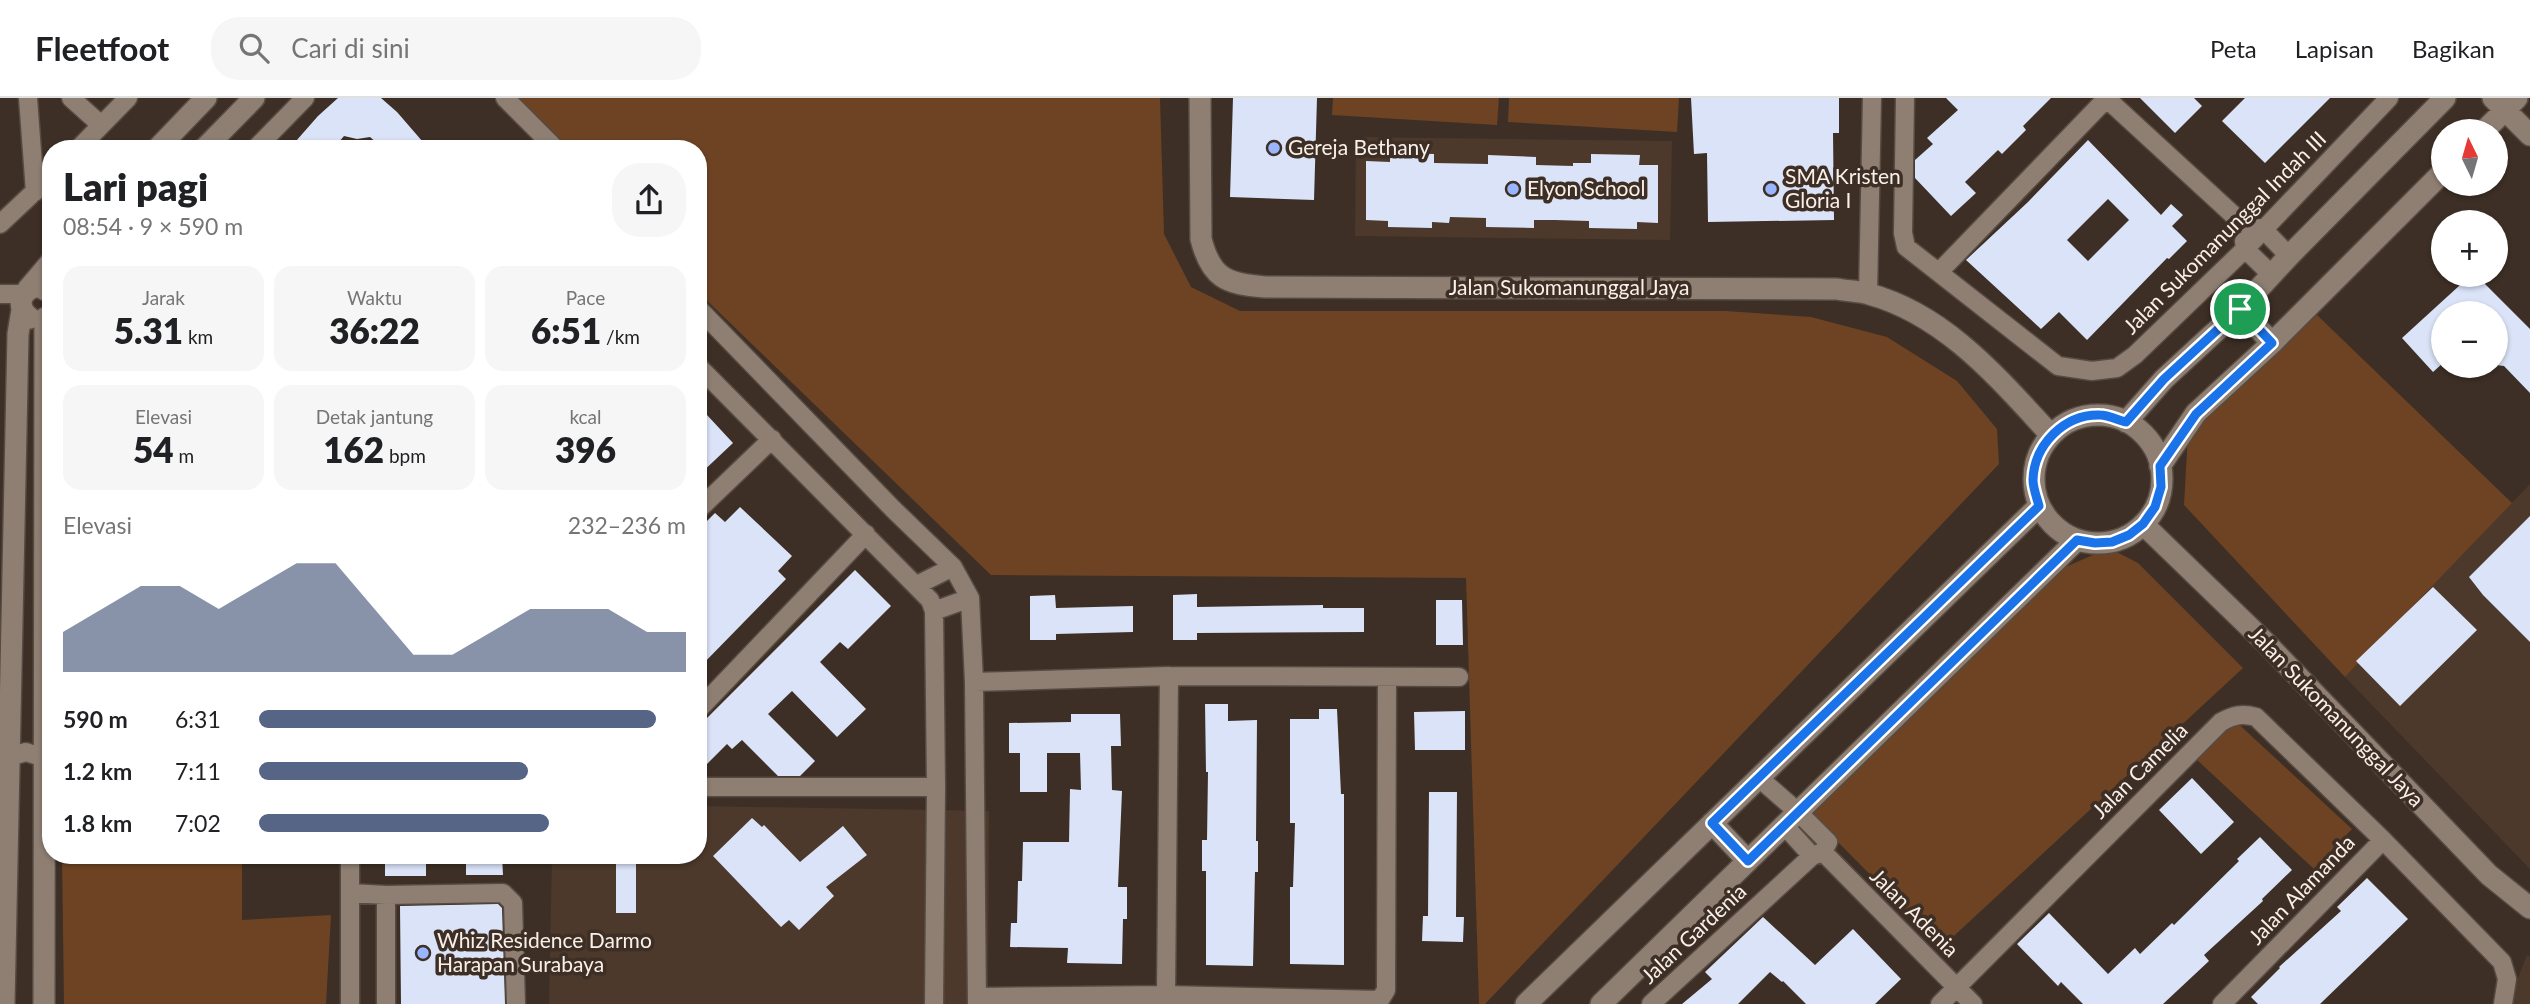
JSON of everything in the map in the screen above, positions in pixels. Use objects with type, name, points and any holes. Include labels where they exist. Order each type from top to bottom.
[{"type":"street","points":[[29,98],[35,192]]},
{"type":"street","points":[[71,98],[101,125]]},
{"type":"street","points":[[87,140],[128,98]]},
{"type":"street","points":[[166,140],[206,98]]},
{"type":"street","points":[[213,140],[254,98]]},
{"type":"street","points":[[264,140],[305,98]]},
{"type":"street","points":[[505,98],[547,140]]},
{"type":"street","name":"Jalan Sukomanunggal Jaya","points":[[1200,98],[1201,239],[1207,260],[1226,280],[1265,287],[1837,289],[1868,294],[1898,305],[1948,334],[1986,366],[2051,435]]},
{"type":"street","points":[[1868,294],[1872,98]]},
{"type":"street","points":[[1905,98],[1903,233],[1906,247],[1939,272],[2106,98],[2242,223],[2264,230],[2289,256]]},
{"type":"street","name":"Jalan Sukomanunggal Indah III","points":[[1939,272],[2057,366],[2078,371],[2117,368],[2135,355],[2245,249],[2389,98]]},
{"type":"street","points":[[2126,422],[2164,379],[2240,309],[2445,98]]},
{"type":"street","points":[[2493,119],[2505,102],[2530,135]]},
{"type":"street","points":[[2160,466],[2196,414],[2272,343],[2431,184]]},
{"type":"street","points":[[0,224],[42,185]]},
{"type":"street","points":[[2242,223],[2245,249],[2272,275]]},
{"type":"street","points":[[4,1004],[2,888],[9,757],[18,334],[25,298],[42,274]]},
{"type":"street","points":[[25,298],[38,286],[42,288]]},
{"type":"street","points":[[0,294],[25,298]]},
{"type":"street","points":[[25,298],[32,319],[42,317]]},
{"type":"street","points":[[2240,309],[2272,343]]},
{"type":"street","points":[[707,317],[893,509],[953,566],[970,598],[974,682],[977,1000],[1166,995],[1376,1001],[1385,995],[1387,677]]},
{"type":"street","points":[[707,375],[917,585],[930,600],[934,611],[934,1004]]},
{"type":"street","points":[[2100,415],[2126,422],[2142,433],[2154,448],[2160,466],[2161,487],[2155,507],[2143,524],[2129,535],[2112,542],[2095,543],[2077,540],[2055,527],[2039,506],[2033,482],[2037,456],[2051,435],[2073,420],[2100,415]]},
{"type":"street","points":[[707,500],[772,439]]},
{"type":"street","points":[[1526,1004],[2039,506]]},
{"type":"street","name":"Jalan Sukomanunggal Jaya","points":[[2143,524],[2266,643],[2489,875],[2530,908]]},
{"type":"street","points":[[707,701],[866,534]]},
{"type":"street","points":[[1601,1004],[2077,540]]},
{"type":"street","points":[[917,585],[953,566]]},
{"type":"street","points":[[934,611],[970,598]]},
{"type":"street","points":[[974,682],[1169,676],[1459,677]]},
{"type":"street","points":[[1166,995],[1169,676]]},
{"type":"street","name":"Jalan Camelia","points":[[1940,1004],[2221,722],[2234,715],[2256,717],[2383,840]]},
{"type":"street","points":[[9,757],[26,752],[42,757]]},
{"type":"street","name":"Jalan Adenia","points":[[1759,778],[1821,850],[1973,1004]]},
{"type":"street","points":[[707,787],[936,787]]},
{"type":"street","points":[[1712,823],[1748,861]]},
{"type":"street","name":"Jalan Alamanda","points":[[2222,1004],[2383,840],[2501,962],[2507,979],[2503,1004]]},
{"type":"street","name":"Jalan Gardenia","points":[[1651,1004],[1821,850]]},
{"type":"street","points":[[44,1004],[46,864]]},
{"type":"street","points":[[350,864],[350,1004]]},
{"type":"street","points":[[350,893],[503,893],[513,903],[516,1004]]},
{"type":"street","points":[[386,895],[386,1004]]},
{"type":"shaded area","points":[[513,98],[1160,98],[1164,234],[1191,287],[1240,311],[1726,311],[1811,317],[1887,337],[1957,381],[1997,429],[1999,464],[1485,1004],[1479,1004],[1466,578],[991,575],[707,301],[707,140],[553,140]]},
{"type":"shaded area","points":[[1333,98],[1499,98],[1497,125],[1332,115]]},
{"type":"shaded area","points":[[1509,98],[1679,98],[1677,132],[1508,122]]},
{"type":"shaded area","name":"Elyon School","points":[[1356,137],[1672,141],[1670,240],[1355,236]]},
{"type":"shaded area","points":[[2317,315],[2512,503],[2345,677],[2184,505],[2188,434]]},
{"type":"shaded area","points":[[2530,484],[2530,869],[2345,677]]},
{"type":"shaded area","points":[[2109,548],[2138,563],[2243,668],[1942,947],[1810,814],[2063,568]]},
{"type":"shaded area","points":[[2232,718],[2352,829],[2314,869],[2195,758]]},
{"type":"shaded area","points":[[707,806],[989,811],[988,1004],[549,1004],[552,864],[707,864]]},
{"type":"shaded area","points":[[62,864],[242,864],[242,920],[331,915],[326,1004],[64,1004]]},
{"type":"shaded area","points":[[2527,955],[2530,956],[2530,1004],[2508,1004]]},
{"type":"building","points":[[338,98],[381,98],[421,140],[374,140],[370,137],[357,139],[344,136],[341,140],[297,140]]},
{"type":"building","name":"Gereja Bethany","points":[[1233,98],[1317,98],[1314,200],[1230,197]]},
{"type":"building","points":[[1691,98],[1839,98],[1839,133],[1833,133],[1834,220],[1708,222],[1707,153],[1694,154]]},
{"type":"building","points":[[1946,98],[2051,98],[2023,126],[2026,130],[2002,154],[1998,150],[1965,182],[1976,193],[1951,216],[1915,178],[1915,160],[1933,144],[1927,138],[1958,110]]},
{"type":"building","points":[[2140,98],[2194,98],[2202,106],[2175,133]]},
{"type":"building","points":[[2245,98],[2330,98],[2265,163],[2222,121]]},
{"type":"building","points":[[2088,140],[2161,215],[2171,204],[2183,215],[2172,226],[2187,241],[2087,340],[2059,312],[2041,329],[1966,260],[2028,202]],"holes":[[[2108,199],[2129,220],[2088,261],[2067,240]]]},
{"type":"building","name":"Elyon School","points":[[1390,153],[1434,154],[1434,163],[1488,164],[1488,155],[1536,157],[1536,165],[1573,166],[1573,163],[1591,163],[1591,154],[1640,155],[1639,165],[1658,165],[1658,223],[1637,222],[1637,229],[1589,228],[1589,221],[1534,220],[1534,228],[1486,227],[1486,218],[1450,217],[1449,223],[1432,222],[1432,228],[1388,227],[1388,221],[1366,220],[1366,161],[1390,162]]},
{"type":"building","points":[[2458,287],[2488,287],[2502,301],[2443,301]]},
{"type":"building","points":[[2508,307],[2530,329],[2530,393],[2508,370]]},
{"type":"building","points":[[2431,312],[2431,370],[2402,338]]},
{"type":"building","points":[[707,415],[733,443],[707,468]]},
{"type":"building","points":[[740,507],[792,556],[778,571],[786,579],[707,660],[707,521],[715,513],[725,522]]},
{"type":"building","points":[[2530,516],[2530,642],[2483,595],[2469,577]]},
{"type":"building","points":[[855,570],[891,606],[848,649],[840,642],[820,662],[866,709],[837,737],[792,691],[768,714],[815,761],[800,776],[778,776],[742,740],[732,749],[727,744],[707,764],[707,718]]},
{"type":"building","points":[[2433,587],[2477,630],[2400,706],[2356,661]]},
{"type":"building","points":[[1197,594],[1197,607],[1323,605],[1323,608],[1364,608],[1364,632],[1197,633],[1197,640],[1173,640],[1173,595]]},
{"type":"building","points":[[1055,595],[1056,608],[1133,606],[1133,632],[1056,634],[1056,640],[1030,640],[1030,596]]},
{"type":"building","points":[[1436,600],[1462,600],[1463,645],[1436,645]]},
{"type":"building","points":[[1205,704],[1228,704],[1228,721],[1257,720],[1258,872],[1255,872],[1253,966],[1206,965],[1206,871],[1202,871],[1202,840],[1207,840]]},
{"type":"building","points":[[1319,709],[1337,709],[1341,794],[1344,794],[1344,965],[1290,964],[1290,887],[1293,887],[1295,823],[1290,823],[1290,719],[1319,719]]},
{"type":"building","points":[[1465,711],[1465,750],[1415,750],[1414,712]]},
{"type":"building","points":[[1071,714],[1120,714],[1121,746],[1111,746],[1112,790],[1122,791],[1118,887],[1127,887],[1122,964],[1067,963],[1068,948],[1010,947],[1011,923],[1017,923],[1018,881],[1022,881],[1023,842],[1069,842],[1070,789],[1081,790],[1080,753],[1047,753],[1047,792],[1020,792],[1020,753],[1009,753],[1009,723],[1071,722]]},
{"type":"building","points":[[2192,778],[2234,822],[2201,854],[2159,810]]},
{"type":"building","points":[[1429,792],[1457,792],[1456,917],[1464,917],[1463,942],[1422,941],[1423,916],[1428,916]]},
{"type":"building","points":[[752,818],[762,827],[764,825],[800,862],[843,826],[867,855],[826,887],[834,896],[799,930],[789,920],[781,927],[713,856]]},
{"type":"building","points":[[2260,837],[2292,870],[2263,901],[2204,955],[2209,961],[2163,1004],[2083,1004],[2061,982],[2058,986],[2017,944],[2049,913],[2108,974],[2135,948],[2140,954],[2172,923],[2174,925]]},
{"type":"building","points":[[385,864],[426,864],[426,876],[385,876]]},
{"type":"building","points":[[466,864],[502,864],[503,875],[466,875]]},
{"type":"building","points":[[616,864],[636,864],[636,913],[616,913]]},
{"type":"building","points":[[2367,878],[2408,919],[2320,1004],[2258,1004],[2251,997],[2279,967],[2341,911],[2337,907]]},
{"type":"building","points":[[498,904],[502,908],[505,1004],[401,1004],[400,906]]},
{"type":"building","points":[[1763,917],[1815,965],[1853,929],[1901,979],[1875,1004],[1806,1004],[1770,972],[1738,1004],[1682,1004],[1712,979],[1705,972]]},
{"type":"place","name":"Gereja Bethany","points":[[1274,148]]},
{"type":"place","name":"Elyon School","points":[[1513,189]]},
{"type":"place","name":"SMA Kristen Gloria I","points":[[1771,189]]},
{"type":"place","name":"Whiz Residence Darmo Harapan Surabaya","points":[[423,953]]},
{"type":"route","points":[[2240,309],[2272,343],[2196,414],[2160,466],[2161,487],[2155,507],[2143,524],[2129,535],[2112,542],[2077,540],[1748,861],[1712,823],[2039,506],[2033,482],[2037,456],[2051,435],[2073,420],[2100,415],[2126,422],[2164,379],[2240,309]]}]
